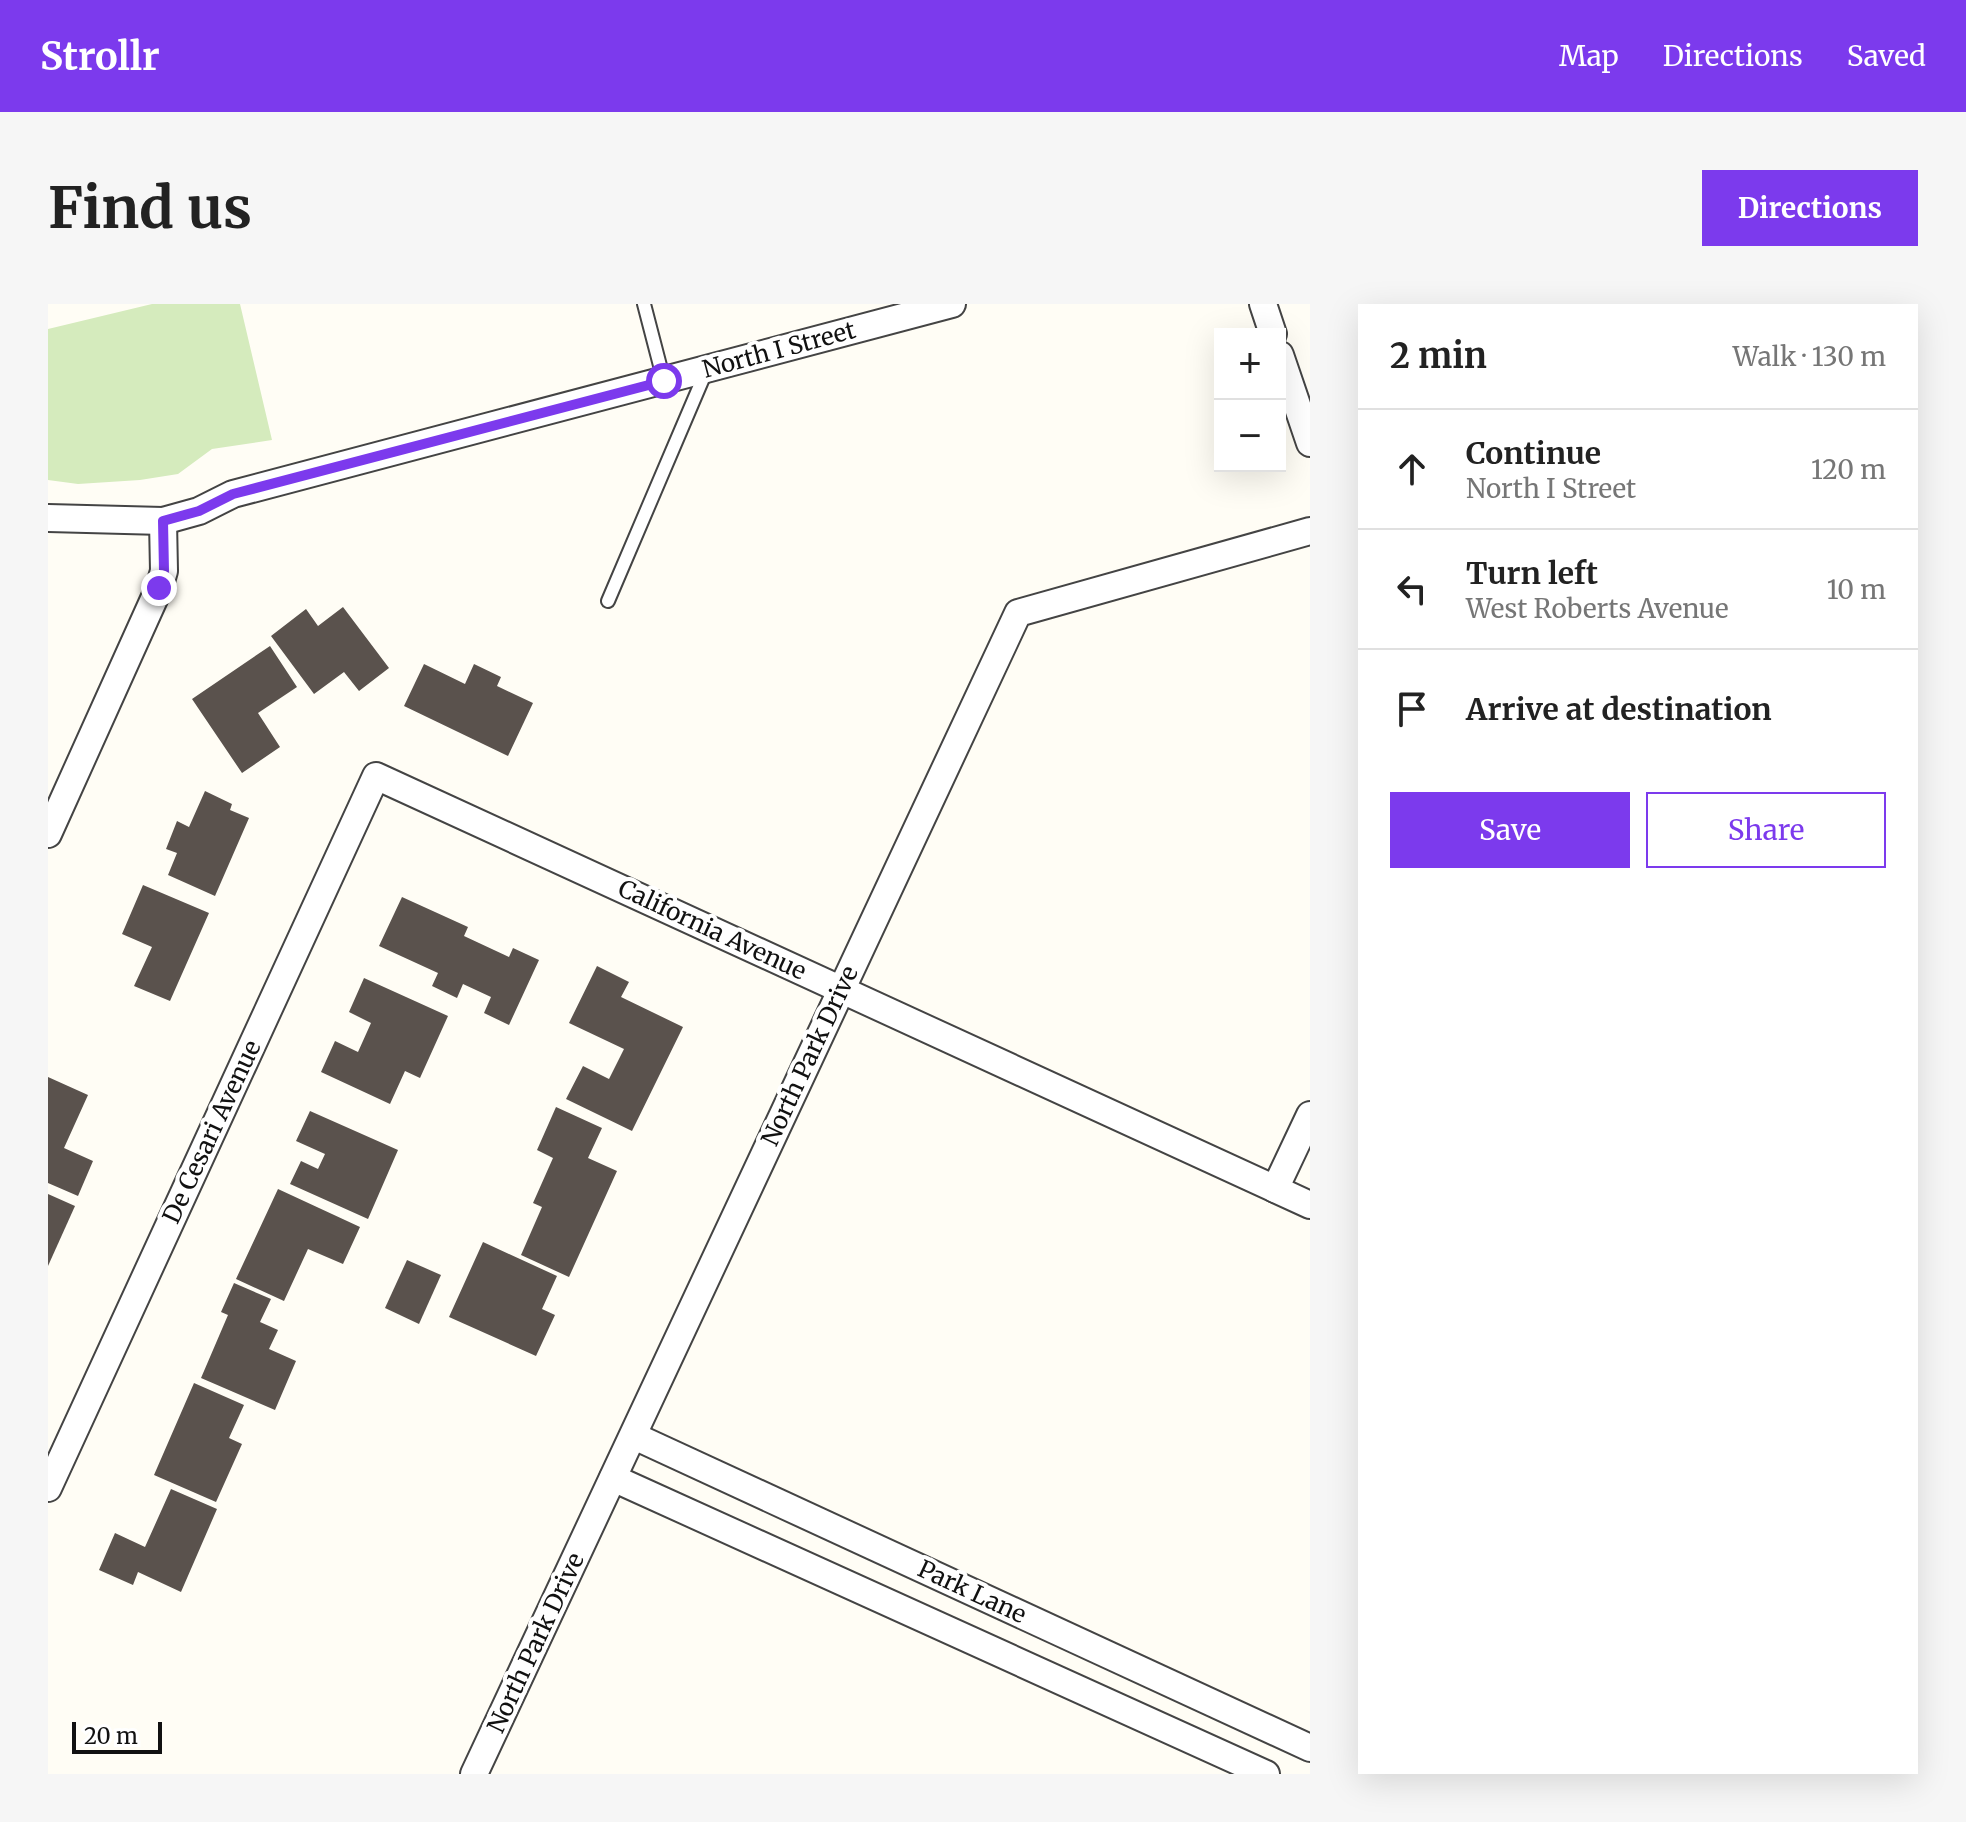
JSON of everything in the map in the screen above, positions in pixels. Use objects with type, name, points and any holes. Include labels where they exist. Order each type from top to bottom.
[{"type":"street","name":"North I Street","points":[[48,518],[163,521],[199,511],[233,494],[664,381],[888,312],[952,304]]},
{"type":"street","points":[[1263,304],[1271,328]]},
{"type":"street","points":[[1286,373],[1310,443]]},
{"type":"street","points":[[49,831],[159,588],[164,571],[163,521]]},
{"type":"street","name":"North Park Drive","points":[[474,1774],[1018,613],[1310,531]]},
{"type":"street","name":"California Avenue","points":[[376,776],[1310,1205]]},
{"type":"street","name":"De Cesari Avenue","points":[[48,1488],[376,776]]},
{"type":"street","points":[[1275,1189],[1310,1115]]},
{"type":"street","name":"Park Lane","points":[[634,1436],[1310,1748]]},
{"type":"street","name":"Park Lane","points":[[613,1478],[1266,1774]]},
{"type":"lane","points":[[644,304],[664,381]]},
{"type":"lane","points":[[608,601],[707,369]]},
{"type":"green space","points":[[152,304],[240,304],[272,440],[212,449],[178,474],[78,484],[48,480],[48,329]]},
{"type":"building","points":[[343,607],[389,668],[359,691],[344,672],[314,694],[271,636],[306,609],[318,626]]},
{"type":"building","points":[[270,646],[297,687],[258,713],[280,747],[242,773],[192,699]]},
{"type":"building","points":[[424,664],[465,684],[474,664],[501,677],[497,686],[533,703],[508,756],[404,706]]},
{"type":"building","points":[[205,791],[232,804],[230,810],[249,818],[215,896],[168,875],[177,853],[166,849],[177,821],[189,827]]},
{"type":"building","points":[[143,885],[209,913],[170,1001],[134,986],[152,947],[122,934]]},
{"type":"building","points":[[402,897],[468,927],[464,936],[509,957],[513,948],[539,960],[509,1025],[484,1013],[491,997],[463,984],[457,998],[432,986],[438,973],[379,946]]},
{"type":"building","points":[[597,966],[629,982],[621,997],[683,1027],[632,1131],[566,1099],[583,1066],[609,1079],[624,1049],[569,1023]]},
{"type":"building","points":[[364,978],[448,1016],[420,1078],[405,1071],[390,1104],[321,1072],[335,1041],[358,1052],[371,1023],[349,1012]]},
{"type":"building","points":[[48,1077],[88,1095],[64,1148],[93,1161],[78,1196],[48,1183]]},
{"type":"building","points":[[556,1107],[602,1128],[588,1158],[617,1171],[569,1277],[521,1255],[542,1207],[533,1203],[553,1158],[537,1150]]},
{"type":"building","points":[[310,1111],[398,1150],[368,1219],[290,1184],[301,1161],[318,1169],[325,1154],[296,1141]]},
{"type":"building","points":[[278,1189],[360,1227],[343,1264],[308,1249],[284,1301],[236,1279]]},
{"type":"building","points":[[48,1194],[75,1206],[48,1266]]},
{"type":"building","points":[[483,1242],[557,1276],[542,1309],[555,1315],[536,1356],[449,1317]]},
{"type":"building","points":[[407,1260],[441,1275],[419,1324],[385,1308]]},
{"type":"building","points":[[234,1283],[271,1299],[260,1322],[278,1330],[269,1349],[296,1361],[275,1410],[201,1378],[228,1315],[221,1312]]},
{"type":"building","points":[[194,1383],[244,1405],[229,1438],[242,1444],[216,1502],[154,1475]]},
{"type":"building","points":[[171,1489],[217,1509],[181,1592],[138,1572],[133,1585],[99,1570],[115,1533],[145,1547]]},
{"type":"route","points":[[159,588],[164,571],[163,521],[199,511],[233,494],[664,381]]}]
